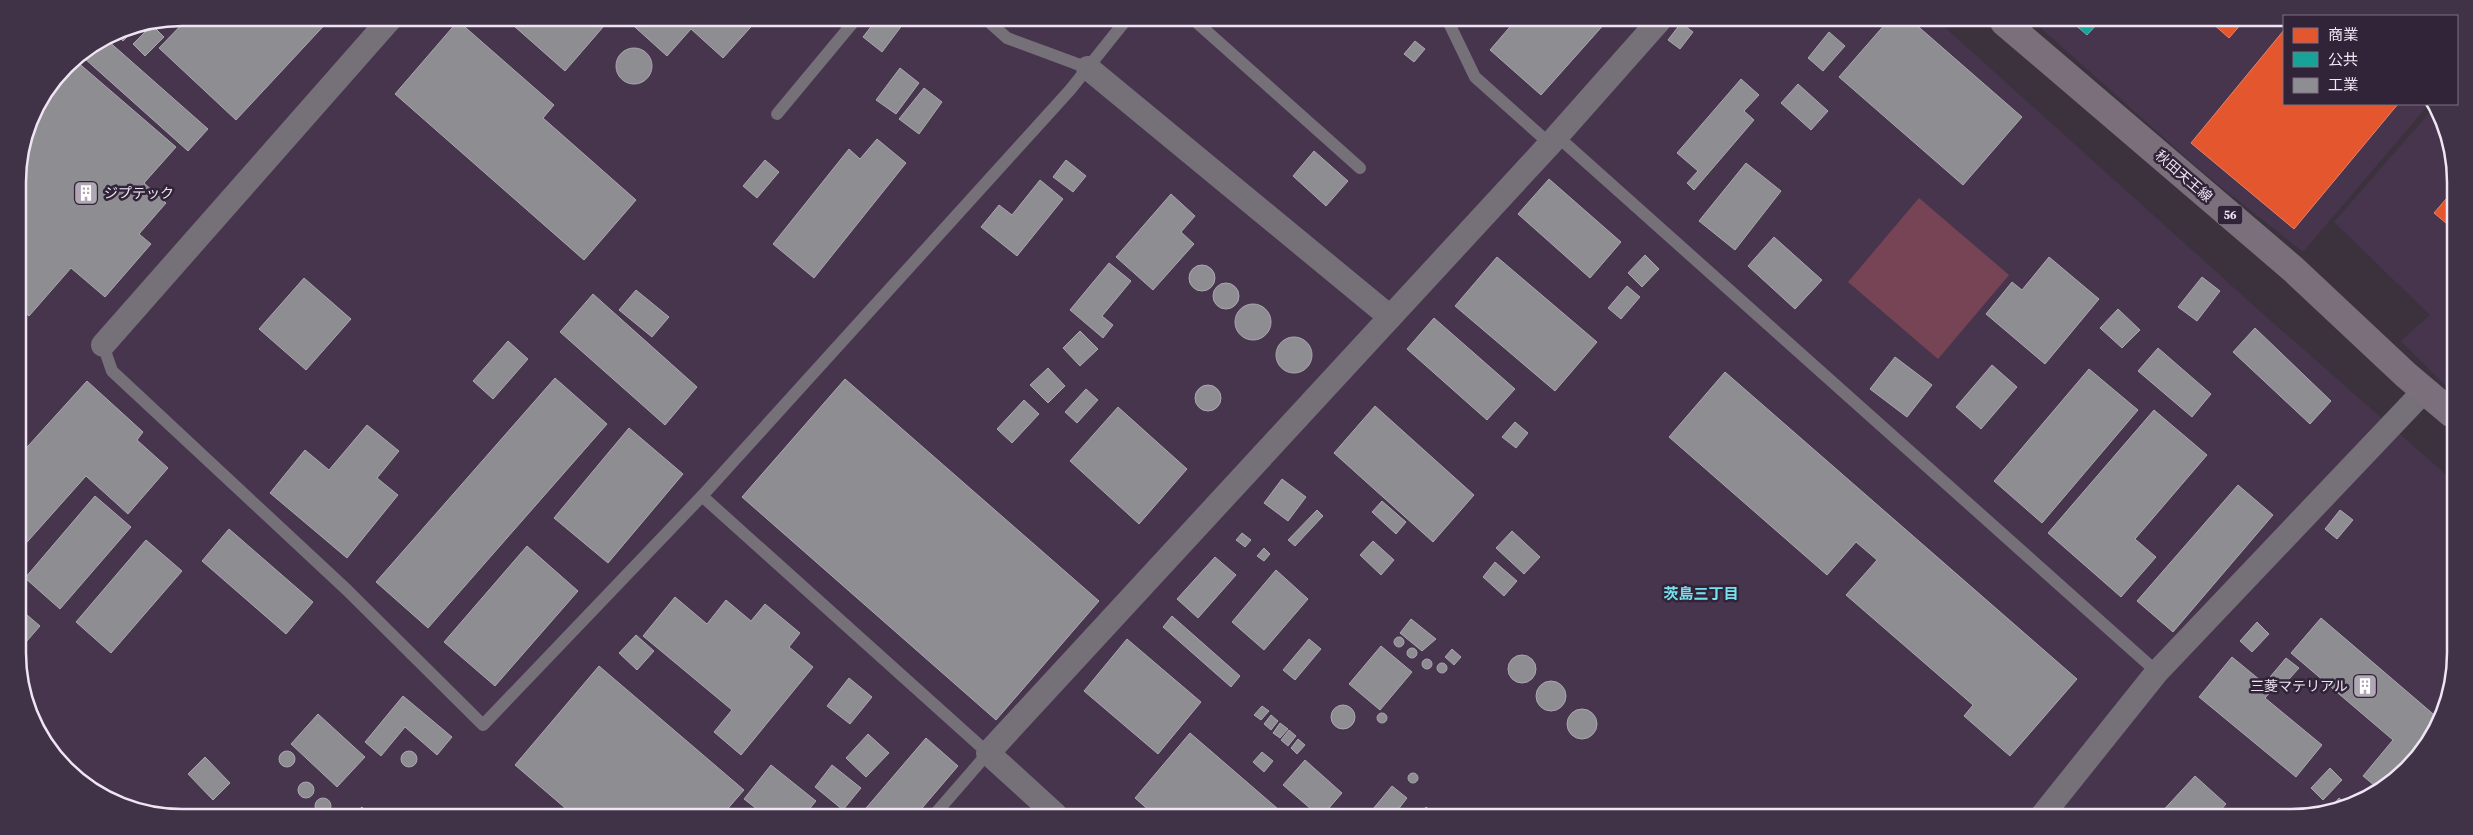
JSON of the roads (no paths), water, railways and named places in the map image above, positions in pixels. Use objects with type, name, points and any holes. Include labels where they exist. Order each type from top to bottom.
[{"type":"main road","name":"秋田天王線","points":[[2009,26],[2293,269],[2447,409]]},
{"type":"street","points":[[103,345],[384,26]]},
{"type":"street","points":[[1049,809],[988,753],[1553,140],[1655,26]]},
{"type":"street","points":[[1088,68],[1390,317]]},
{"type":"street","points":[[2047,808],[2157,672],[2425,390]]},
{"type":"lane","points":[[777,114],[850,26]]},
{"type":"lane","points":[[994,26],[1008,38],[1088,68]]},
{"type":"lane","points":[[103,345],[112,371],[347,590],[484,725],[702,496],[1063,98],[1121,26]]},
{"type":"lane","points":[[1201,26],[1360,168]]},
{"type":"lane","points":[[1450,26],[1475,77],[1553,140],[2157,672]]},
{"type":"lane","points":[[702,496],[988,753],[940,809]]},
{"type":"place","name":"ジプテック","points":[[86,193]]},
{"type":"place","name":"三菱マテリアル","points":[[2365,686]]},
{"type":"district","name":"茨島三丁目","points":[[1701,594]]}]
